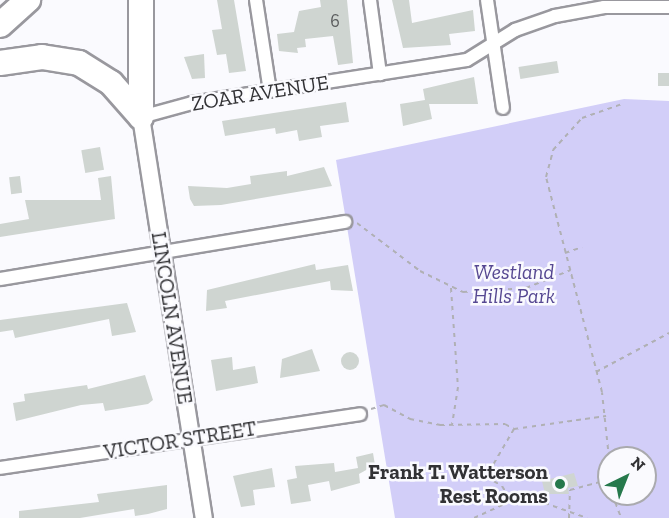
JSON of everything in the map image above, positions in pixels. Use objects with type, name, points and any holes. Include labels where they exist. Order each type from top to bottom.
[{"type":"highway","points":[[0,25],[28,0]]},
{"type":"highway","points":[[141,0],[141,117]]},
{"type":"highway","points":[[0,63],[42,57],[79,63],[111,83],[141,117]]},
{"type":"street","points":[[256,0],[270,91]]},
{"type":"street","points":[[370,0],[381,74]]},
{"type":"street","points":[[487,0],[503,108]]},
{"type":"street","name":"ZOAR AVENUE","points":[[141,117],[270,91],[467,60],[493,46],[515,30],[555,16],[604,8],[669,7]]},
{"type":"street","name":"LINCOLN AVENUE","points":[[141,117],[204,518]]},
{"type":"street","points":[[0,279],[345,222]]},
{"type":"street","name":"VICTOR STREET","points":[[0,468],[360,414]]},
{"type":"path","points":[[608,446],[606,416],[596,372],[571,270],[547,189],[550,155],[582,118],[622,104]]},
{"type":"path","points":[[345,222],[364,226],[399,257],[451,288],[526,288],[571,270]]},
{"type":"path","points":[[565,253],[580,247],[577,243]]},
{"type":"path","points":[[451,288],[458,387],[452,425]]},
{"type":"path","points":[[596,372],[669,333]]},
{"type":"path","points":[[360,414],[384,405],[417,421],[452,425],[505,424],[514,429],[606,416]]},
{"type":"path","points":[[511,501],[502,486],[486,477],[514,429]]},
{"type":"path","points":[[569,518],[570,490],[597,484]]},
{"type":"path","points":[[474,518],[511,501],[536,500],[568,509],[587,518]]},
{"type":"green space","name":"Westland Hills Park","points":[[624,99],[669,101],[669,518],[395,518],[336,160]]},
{"type":"building","points":[[217,0],[234,0],[246,71],[229,73],[226,54],[217,55],[212,30],[222,29]]},
{"type":"building","points":[[320,0],[347,0],[353,63],[338,65],[333,36],[305,39],[306,47],[297,48],[298,53],[279,51],[277,34],[294,32],[299,11],[321,7]]},
{"type":"building","points":[[392,0],[409,0],[412,23],[473,10],[475,31],[449,34],[451,45],[403,48]]},
{"type":"building","points":[[204,54],[205,78],[192,79],[184,57]]},
{"type":"building","points":[[557,61],[559,73],[520,79],[518,67]]},
{"type":"building","points":[[658,73],[669,73],[669,86],[658,86]]},
{"type":"building","points":[[474,77],[478,104],[429,104],[432,119],[403,126],[400,104],[425,100],[423,89]]},
{"type":"building","points":[[346,102],[349,122],[320,126],[322,137],[299,141],[297,130],[276,134],[275,128],[225,136],[222,121]]},
{"type":"building","points":[[100,147],[104,170],[85,173],[81,150]]},
{"type":"building","points":[[324,167],[332,186],[221,205],[194,206],[190,199],[188,186],[227,188],[251,184],[250,176],[287,171],[287,176]]},
{"type":"building","points":[[20,176],[22,193],[11,194],[9,177]]},
{"type":"building","points":[[111,176],[115,219],[0,237],[0,224],[29,219],[25,200],[101,200],[98,178]]},
{"type":"building","points":[[315,264],[316,270],[348,265],[353,291],[331,290],[330,281],[225,301],[227,308],[206,311],[207,290]]},
{"type":"building","points":[[127,303],[136,332],[112,336],[109,319],[15,338],[13,330],[0,332],[0,320]]},
{"type":"building","points":[[312,349],[320,371],[280,378],[282,359]]},
{"type":"building","points":[[346,352],[354,352],[359,357],[357,368],[346,370],[341,365],[341,357]]},
{"type":"building","points":[[232,357],[233,370],[255,366],[258,383],[216,391],[211,360]]},
{"type":"building","points":[[145,375],[153,400],[148,404],[105,411],[103,403],[81,405],[16,421],[13,403],[25,401],[24,394],[87,385],[88,389]]},
{"type":"building","points":[[373,453],[375,465],[359,474],[360,483],[331,491],[329,481],[308,485],[311,501],[291,504],[287,480],[297,478],[295,466],[334,463],[335,472],[358,468],[356,457]]},
{"type":"building","points":[[272,468],[275,487],[253,490],[255,505],[241,507],[233,476]]},
{"type":"building","name":"Frank T. Watterson Rest Rooms","points":[[574,473],[578,486],[568,488],[569,494],[545,494],[542,481]]},
{"type":"building","points":[[167,485],[167,509],[148,514],[135,516],[134,509],[80,518],[19,518],[19,511],[99,502],[97,494]]},
{"type":"place","name":"Frank T. Watterson Rest Rooms","points":[[560,484]]}]
